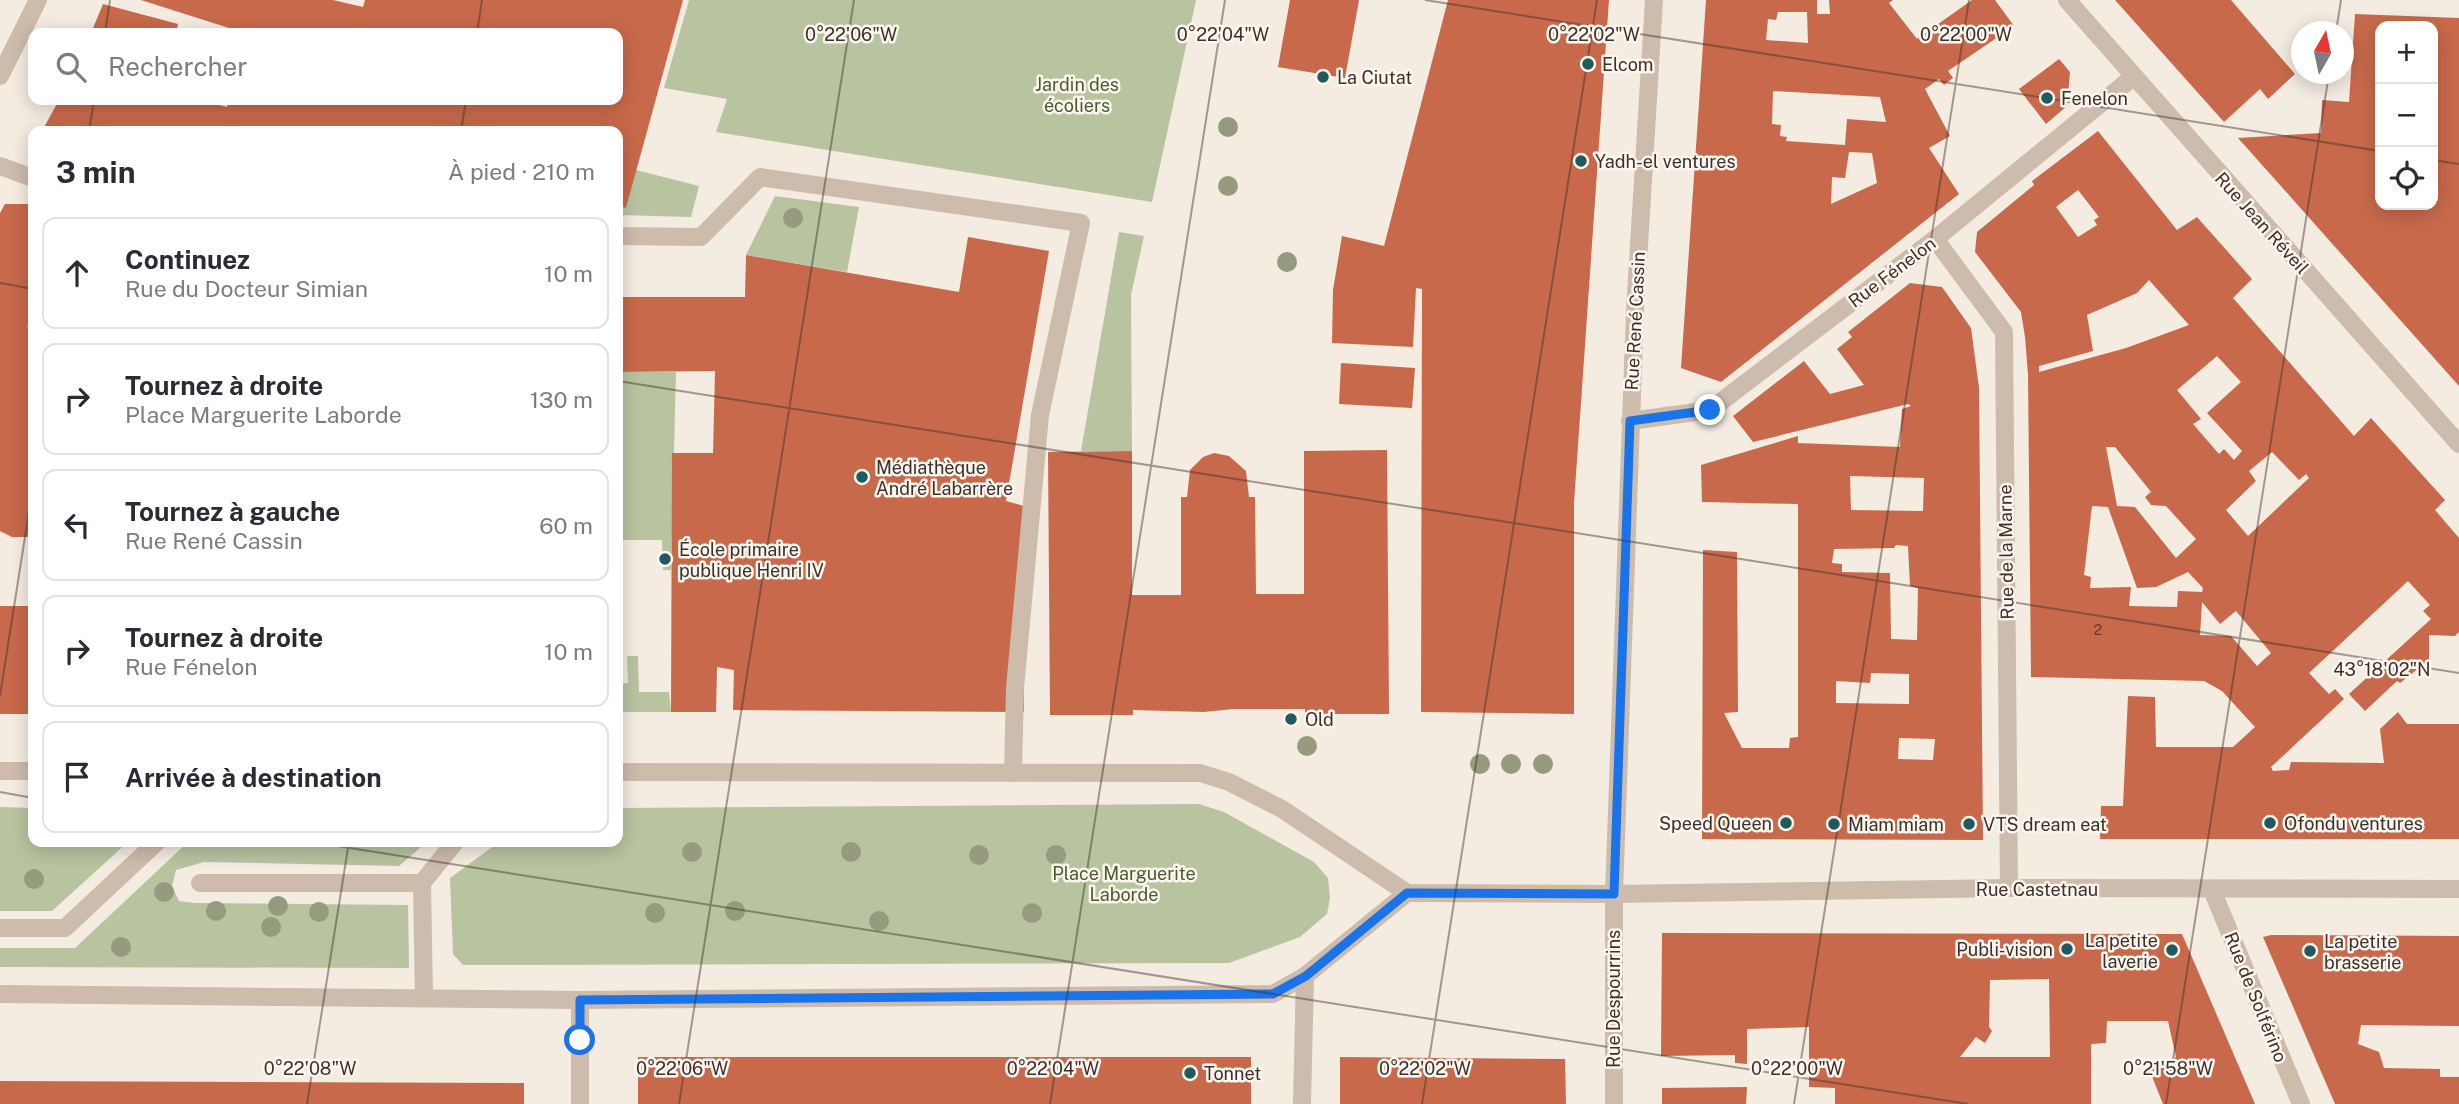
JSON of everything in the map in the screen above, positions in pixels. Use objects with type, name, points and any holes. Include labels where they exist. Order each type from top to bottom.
[{"type":"street","points":[[0,76],[38,0]]},
{"type":"street","name":"Rue René Cassin","points":[[1614,894],[1630,421],[1654,0]]},
{"type":"street","name":"Rue Jean Réveil","points":[[2067,0],[2133,78],[2459,444]]},
{"type":"street","name":"Rue Fénelon","points":[[1630,421],[1710,410],[1935,239],[2133,78]]},
{"type":"street","points":[[0,166],[28,176]]},
{"type":"street","points":[[623,236],[701,237],[760,177],[1081,223],[1040,415],[1015,688],[1013,773]]},
{"type":"street","name":"Rue de la Marne","points":[[1935,239],[2004,332],[2009,888]]},
{"type":"street","points":[[0,771],[28,771]]},
{"type":"street","points":[[623,772],[1200,774],[1228,782],[1282,809],[1407,893],[1614,894]]},
{"type":"street","points":[[0,928],[65,928],[152,847]]},
{"type":"street","points":[[424,998],[422,883],[451,847]]},
{"type":"street","points":[[200,883],[422,883]]},
{"type":"street","name":"Rue Castetnau","points":[[1614,894],[2009,888],[2459,889]]},
{"type":"street","name":"Rue de Solférino","points":[[2212,890],[2301,1104]]},
{"type":"street","points":[[0,994],[580,1000],[1273,994],[1306,976],[1407,893]]},
{"type":"street","name":"Rue Despourrins","points":[[1614,894],[1614,1104]]},
{"type":"street","points":[[1302,1104],[1306,976]]},
{"type":"street","points":[[580,1000],[580,1104]]},
{"type":"green space","name":"Jardin des écoliers","points":[[689,0],[1196,0],[1152,202],[716,132],[727,99],[664,88]]},
{"type":"green space","points":[[636,170],[699,186],[691,217],[623,215],[623,207],[626,208]]},
{"type":"green space","points":[[775,196],[859,207],[847,272],[746,255]]},
{"type":"green space","points":[[1119,232],[1144,236],[1131,295],[1132,451],[1081,451]]},
{"type":"green space","points":[[623,372],[676,372],[671,570],[663,570],[662,540],[623,540]]},
{"type":"green space","points":[[627,656],[638,656],[639,692],[669,692],[671,712],[623,712],[623,684],[628,683]]},
{"type":"green space","name":"Place Marguerite Laborde","points":[[1199,804],[1224,812],[1314,862],[1328,878],[1330,898],[1327,914],[1300,937],[1229,963],[463,965],[453,954],[450,878],[492,847],[623,847],[623,808]]},
{"type":"green space","points":[[0,807],[28,808],[28,847],[122,847],[52,911],[0,911]]},
{"type":"green space","points":[[183,847],[421,847],[399,866],[204,862],[176,870],[172,886],[179,901],[195,903],[408,905],[409,968],[0,967],[0,948],[75,948]]},
{"type":"building","points":[[141,0],[333,0],[363,7],[365,0],[683,0],[626,208],[623,207],[623,126],[45,126],[56,105],[623,105],[623,28],[229,28]]},
{"type":"building","points":[[1290,0],[1359,0],[1345,78],[1278,67]]},
{"type":"building","points":[[1448,0],[1609,0],[1574,503],[1574,714],[1421,712],[1422,289],[1416,288],[1413,347],[1332,343],[1333,290],[1342,236],[1384,246]]},
{"type":"building","points":[[1706,0],[1817,0],[1817,14],[1830,14],[1829,0],[1893,0],[1889,3],[1917,39],[1972,0],[1995,0],[2014,26],[1948,71],[1953,78],[1944,85],[1939,79],[1925,89],[1950,136],[1929,148],[1959,194],[1721,382],[1681,368]],"holes":[[[1778,12],[1807,12],[1808,43],[1766,40],[1768,19],[1776,20]],[[1773,91],[1880,97],[1886,122],[1847,119],[1845,145],[1786,141],[1787,137],[1780,136],[1781,125],[1772,124]],[[1849,152],[1872,153],[1877,183],[1831,204],[1832,177],[1845,178]]]},
{"type":"building","points":[[2115,0],[2231,0],[2291,69],[2291,78],[2268,99],[2260,89],[2224,122]]},
{"type":"building","points":[[103,4],[178,24],[177,28],[93,28]]},
{"type":"building","points":[[2355,14],[2459,18],[2459,386],[2238,138],[2321,133],[2322,100],[2349,102],[2350,84],[2354,84]]},
{"type":"building","name":"Fenelon","points":[[2059,59],[2070,72],[2067,106],[2046,124],[2019,89]]},
{"type":"building","points":[[2098,131],[2177,230],[2197,217],[2252,279],[2233,298],[2354,436],[2371,418],[2445,500],[2435,510],[2459,538],[2459,632],[2455,636],[2429,635],[2429,660],[2400,683],[2397,681],[2365,711],[2349,694],[2431,619],[2423,611],[2430,605],[2408,581],[2309,673],[2329,694],[2335,689],[2344,699],[2271,767],[2273,771],[2289,770],[2291,762],[2384,763],[2380,729],[2398,712],[2407,724],[2459,724],[2459,839],[2100,839],[2101,806],[2123,806],[2128,696],[2155,697],[2156,747],[2233,747],[2255,727],[2222,691],[2204,681],[2031,677],[2028,375],[2025,337],[2021,312],[1975,252],[1977,232],[2034,185],[2032,181]],"holes":[[[2078,190],[2099,217],[2094,220],[2097,225],[2078,237],[2056,207]],[[2149,280],[2189,325],[2126,348],[2039,372],[2039,366],[2093,351],[2087,315],[2137,293]],[[2217,356],[2241,382],[2207,413],[2242,451],[2234,460],[2224,449],[2219,454],[2193,424],[2201,419],[2177,390]],[[2106,447],[2115,447],[2151,492],[2145,497],[2151,505],[2166,506],[2196,539],[2176,558],[2135,507],[2117,506]],[[2272,452],[2299,480],[2306,474],[2309,478],[2248,536],[2226,510],[2256,481],[2249,471]],[[2092,506],[2108,507],[2137,588],[2156,587],[2188,572],[2203,588],[2202,592],[2178,591],[2177,607],[2129,606],[2131,587],[2090,588],[2091,577],[2084,575]],[[2202,602],[2220,624],[2236,611],[2271,653],[2257,666],[2231,636],[2200,635]]]},
{"type":"building","points":[[5,204],[28,204],[28,537],[12,537],[0,531],[0,213]]},
{"type":"building","name":"Médiathèque André Labarrère","points":[[968,237],[1049,251],[1006,501],[1024,506],[1024,712],[733,710],[734,670],[717,667],[716,712],[671,712],[672,453],[713,453],[715,371],[623,372],[623,297],[745,297],[746,255],[959,292]]},
{"type":"building","points":[[1910,283],[1942,287],[1971,328],[1979,388],[1983,840],[1702,839],[1703,550],[1737,552],[1738,712],[1724,713],[1742,748],[1789,748],[1790,738],[1798,737],[1798,504],[1702,502],[1701,465],[1798,436],[1798,443],[1900,447],[1902,409],[1911,406],[1908,404],[1753,442],[1733,416],[1804,361],[1830,394],[1864,385],[1837,349],[1852,337],[1848,332]],"holes":[[[1850,476],[1924,478],[1923,511],[1851,510]],[[1896,545],[1908,546],[1910,586],[1918,588],[1917,640],[1891,639],[1890,573],[1842,572],[1842,564],[1832,563],[1834,549],[1894,548]],[[1871,673],[1909,674],[1909,704],[1836,703],[1836,681],[1870,683]],[[1899,738],[1935,739],[1933,760],[1898,759]]]},
{"type":"building","points":[[1341,363],[1415,368],[1412,408],[1339,404]]},
{"type":"building","points":[[1387,450],[1389,714],[1305,714],[1305,709],[1233,709],[1204,712],[1133,710],[1133,715],[1050,715],[1048,452],[1132,451],[1132,595],[1181,595],[1181,497],[1187,497],[1190,470],[1203,457],[1214,453],[1229,456],[1246,471],[1249,497],[1255,497],[1256,594],[1304,594],[1304,451]]},
{"type":"building","points":[[0,606],[28,606],[28,714],[0,714]]},
{"type":"building","points":[[1662,933],[2182,934],[2255,1104],[2163,1104],[2149,1069],[2176,1057],[2168,1021],[2107,1021],[2106,1043],[2091,1044],[2091,1104],[1835,1104],[1835,1088],[1809,1087],[1809,1027],[1747,1029],[1747,1064],[1735,1063],[1735,1055],[1661,1056]],"holes":[[[2049,979],[2050,1057],[1960,1057],[1976,1037],[1985,1043],[1992,1031],[1989,1027],[1990,980]]]},
{"type":"building","points":[[2459,936],[2459,1026],[2361,1025],[2358,1044],[2379,1052],[2384,1068],[2440,1069],[2440,1077],[2459,1077],[2459,1104],[2335,1104],[2263,937]]},
{"type":"building","points":[[638,1057],[1251,1057],[1251,1104],[638,1104]]},
{"type":"building","points":[[1340,1057],[1565,1059],[1566,1104],[1340,1104]]},
{"type":"building","points":[[0,1081],[524,1083],[524,1104],[0,1104]]},
{"type":"building","points":[[1747,1087],[1746,1104],[1662,1104],[1662,1088]]},
{"type":"place","name":"Elcom","points":[[1588,64]]},
{"type":"place","name":"La Ciutat","points":[[1323,77]]},
{"type":"place","name":"Fenelon","points":[[2047,98]]},
{"type":"place","name":"Yadh-el ventures","points":[[1581,161]]},
{"type":"place","name":"Médiathèque André Labarrère","points":[[862,477]]},
{"type":"place","name":"École primaire publique Henri IV","points":[[665,559]]},
{"type":"place","name":"Old","points":[[1291,719]]},
{"type":"place","name":"Speed Queen","points":[[1786,823]]},
{"type":"place","name":"Ofondu ventures","points":[[2270,823]]},
{"type":"place","name":"Miam miam","points":[[1834,824]]},
{"type":"place","name":"VTS dream eat","points":[[1969,824]]},
{"type":"place","name":"Publi-vision","points":[[2067,949]]},
{"type":"place","name":"La petite laverie","points":[[2172,950]]},
{"type":"place","name":"La petite brasserie","points":[[2310,951]]},
{"type":"place","name":"Tonnet","points":[[1190,1073]]},
{"type":"route","points":[[580,1040],[580,1000],[1273,994],[1306,976],[1407,893],[1614,894],[1630,421],[1710,410]]}]
